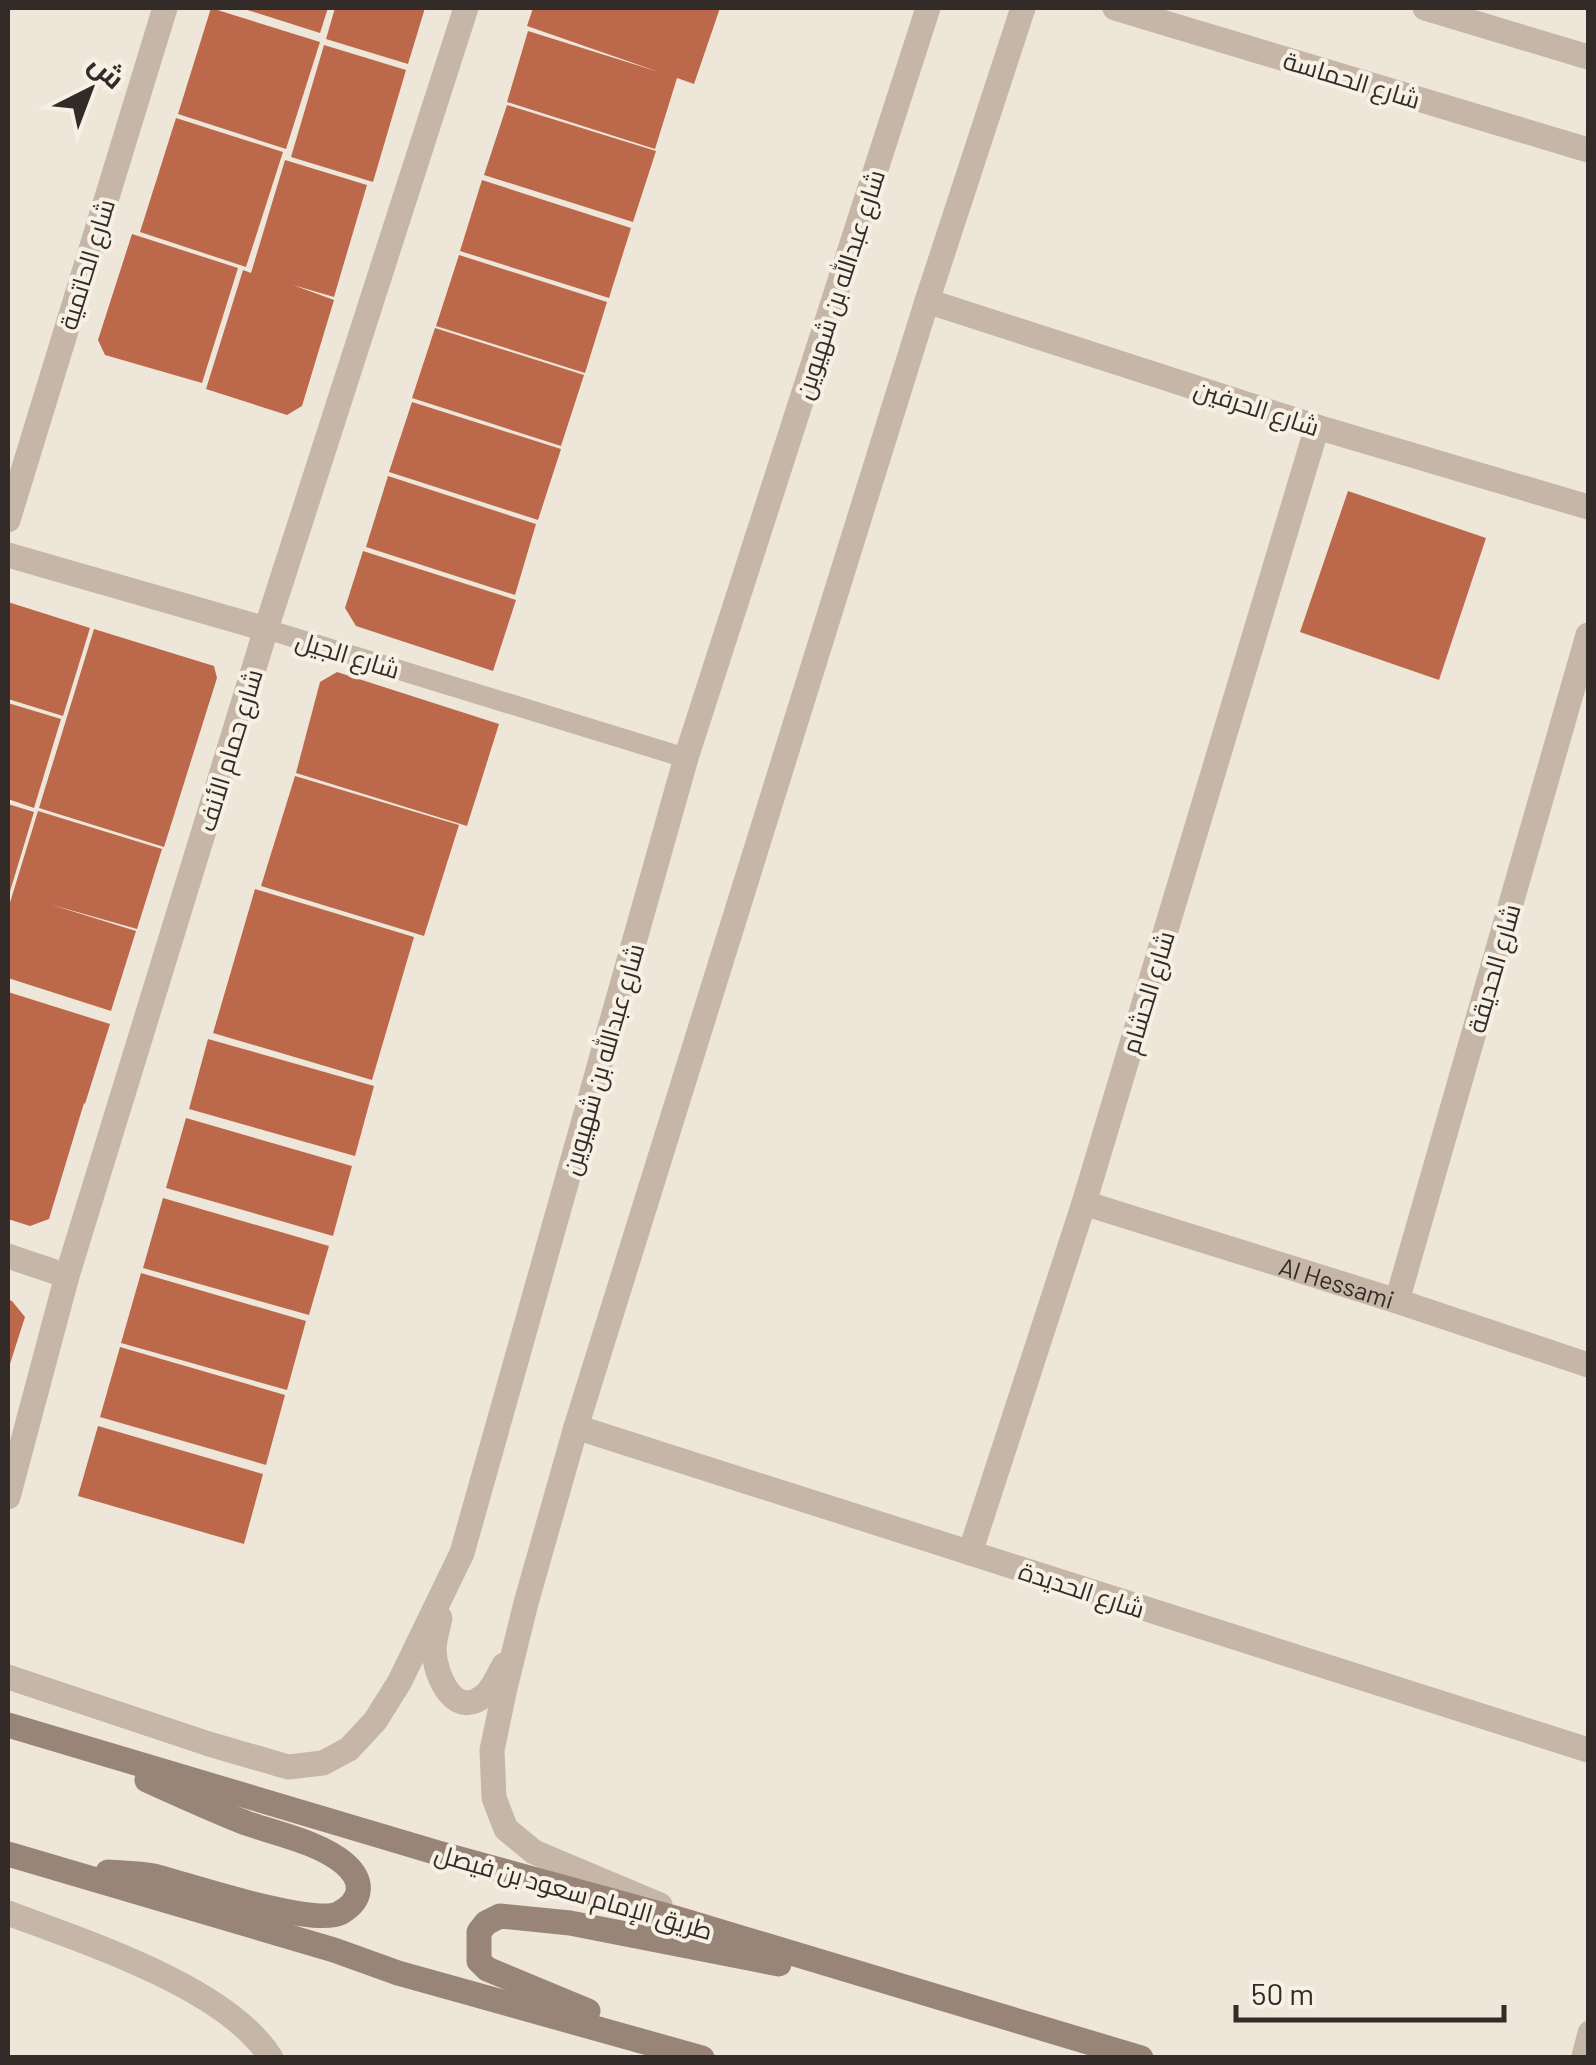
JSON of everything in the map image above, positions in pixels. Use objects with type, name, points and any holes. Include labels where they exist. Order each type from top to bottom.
[{"type":"main road","name":"طريق الإمام سعود بن فيصل","points":[[8,1725],[1141,2058]]},
{"type":"main road","points":[[41,1735],[242,1821],[316,1848],[344,1864],[357,1880],[358,1896],[353,1906],[334,1916],[306,1915],[149,1875],[51,1867]]},
{"type":"main road","points":[[8,1854],[334,1950],[398,1973],[703,2058]]},
{"type":"main road","points":[[703,2058],[487,1969],[479,1960],[479,1932],[500,1916],[570,1923],[888,1983]]},
{"type":"street","name":"شارع الحاتمية","points":[[8,520],[165,8]]},
{"type":"street","name":"شارع حمام الأنف","points":[[8,1496],[67,1276],[266,628],[466,8]]},
{"type":"street","name":"شارع عبدالله بن شهيوين","points":[[8,1677],[288,1767],[322,1763],[349,1749],[375,1722],[400,1680],[462,1553],[686,758],[928,8]]},
{"type":"street","points":[[739,1938],[534,1852],[506,1829],[494,1798],[492,1750],[515,1646],[576,1426],[927,301],[1023,8]]},
{"type":"street","name":"شارع الحماسة","points":[[1115,8],[1588,150]]},
{"type":"street","points":[[1436,9],[1588,58]]},
{"type":"street","name":"شارع الحرفين","points":[[927,301],[1317,427],[1588,507]]},
{"type":"street","name":"شارع الحشام","points":[[970,1554],[1084,1203],[1317,427]]},
{"type":"street","name":"شارع الجيل","points":[[8,555],[266,628]]},
{"type":"street","name":"شارع الحديقة","points":[[1397,1301],[1588,635]]},
{"type":"street","name":"Al Hessami","points":[[1084,1203],[1588,1365]]},
{"type":"street","points":[[8,1256],[67,1276]]},
{"type":"street","name":"شارع الحديدة","points":[[576,1426],[1588,1750]]},
{"type":"street","points":[[448,1584],[434,1647],[438,1674],[447,1694],[460,1701],[472,1701],[486,1693],[515,1646]]},
{"type":"street","points":[[8,1913],[153,1971],[214,2002],[247,2027],[271,2058]]},
{"type":"lane","name":"شارع الجيل","points":[[266,628],[686,758]]},
{"type":"lane","points":[[1581,2058],[1588,2031]]},
{"type":"building","points":[[211,8],[320,42],[286,149],[178,114]]},
{"type":"building","points":[[241,8],[328,8],[320,33]]},
{"type":"building","points":[[335,8],[425,8],[408,64],[326,39]]},
{"type":"building","points":[[533,8],[720,8],[694,84],[677,78],[655,149],[507,102],[528,31],[659,72],[527,26]]},
{"type":"building","points":[[324,45],[406,70],[373,182],[291,157]]},
{"type":"building","points":[[507,105],[656,151],[633,222],[484,175]]},
{"type":"building","points":[[176,118],[283,152],[246,267],[140,232]]},
{"type":"building","points":[[285,160],[367,185],[334,297],[293,285],[334,300],[302,406],[287,415],[206,389],[243,270],[251,273]]},
{"type":"building","points":[[482,180],[631,228],[609,298],[460,251]]},
{"type":"building","points":[[132,234],[238,268],[202,383],[105,355],[98,340]]},
{"type":"building","points":[[459,255],[607,302],[585,373],[436,326]]},
{"type":"building","points":[[435,328],[584,375],[561,446],[412,398]]},
{"type":"building","points":[[412,402],[561,449],[538,520],[389,472]]},
{"type":"building","points":[[388,476],[536,524],[515,595],[366,547]]},
{"type":"building","points":[[1348,491],[1486,538],[1439,680],[1300,632]]},
{"type":"building","points":[[363,551],[516,600],[493,671],[356,626],[345,608]]},
{"type":"building","points":[[8,602],[90,628],[63,716],[8,699]]},
{"type":"building","points":[[94,629],[214,666],[217,678],[164,847],[39,808]]},
{"type":"building","points":[[337,672],[499,724],[467,826],[296,773],[320,682]]},
{"type":"building","points":[[8,703],[61,719],[34,808],[8,799]]},
{"type":"building","points":[[295,776],[459,825],[424,936],[261,886]]},
{"type":"building","points":[[8,804],[34,812],[8,898]]},
{"type":"building","points":[[38,811],[162,849],[137,929],[49,904],[136,931],[111,1011],[8,978],[8,909]]},
{"type":"building","points":[[255,889],[414,937],[372,1080],[213,1033]]},
{"type":"building","points":[[8,992],[110,1024],[49,1219],[30,1226],[8,1219]]},
{"type":"building","points":[[208,1039],[374,1086],[355,1156],[189,1109]]},
{"type":"building","points":[[186,1118],[352,1166],[333,1236],[166,1188]]},
{"type":"building","points":[[163,1198],[329,1246],[309,1315],[143,1268]]},
{"type":"building","points":[[141,1273],[306,1321],[287,1390],[121,1343]]},
{"type":"building","points":[[8,1299],[25,1317],[8,1370]]},
{"type":"building","points":[[120,1347],[285,1395],[266,1465],[100,1417]]},
{"type":"building","points":[[98,1426],[263,1474],[244,1544],[78,1496]]}]
